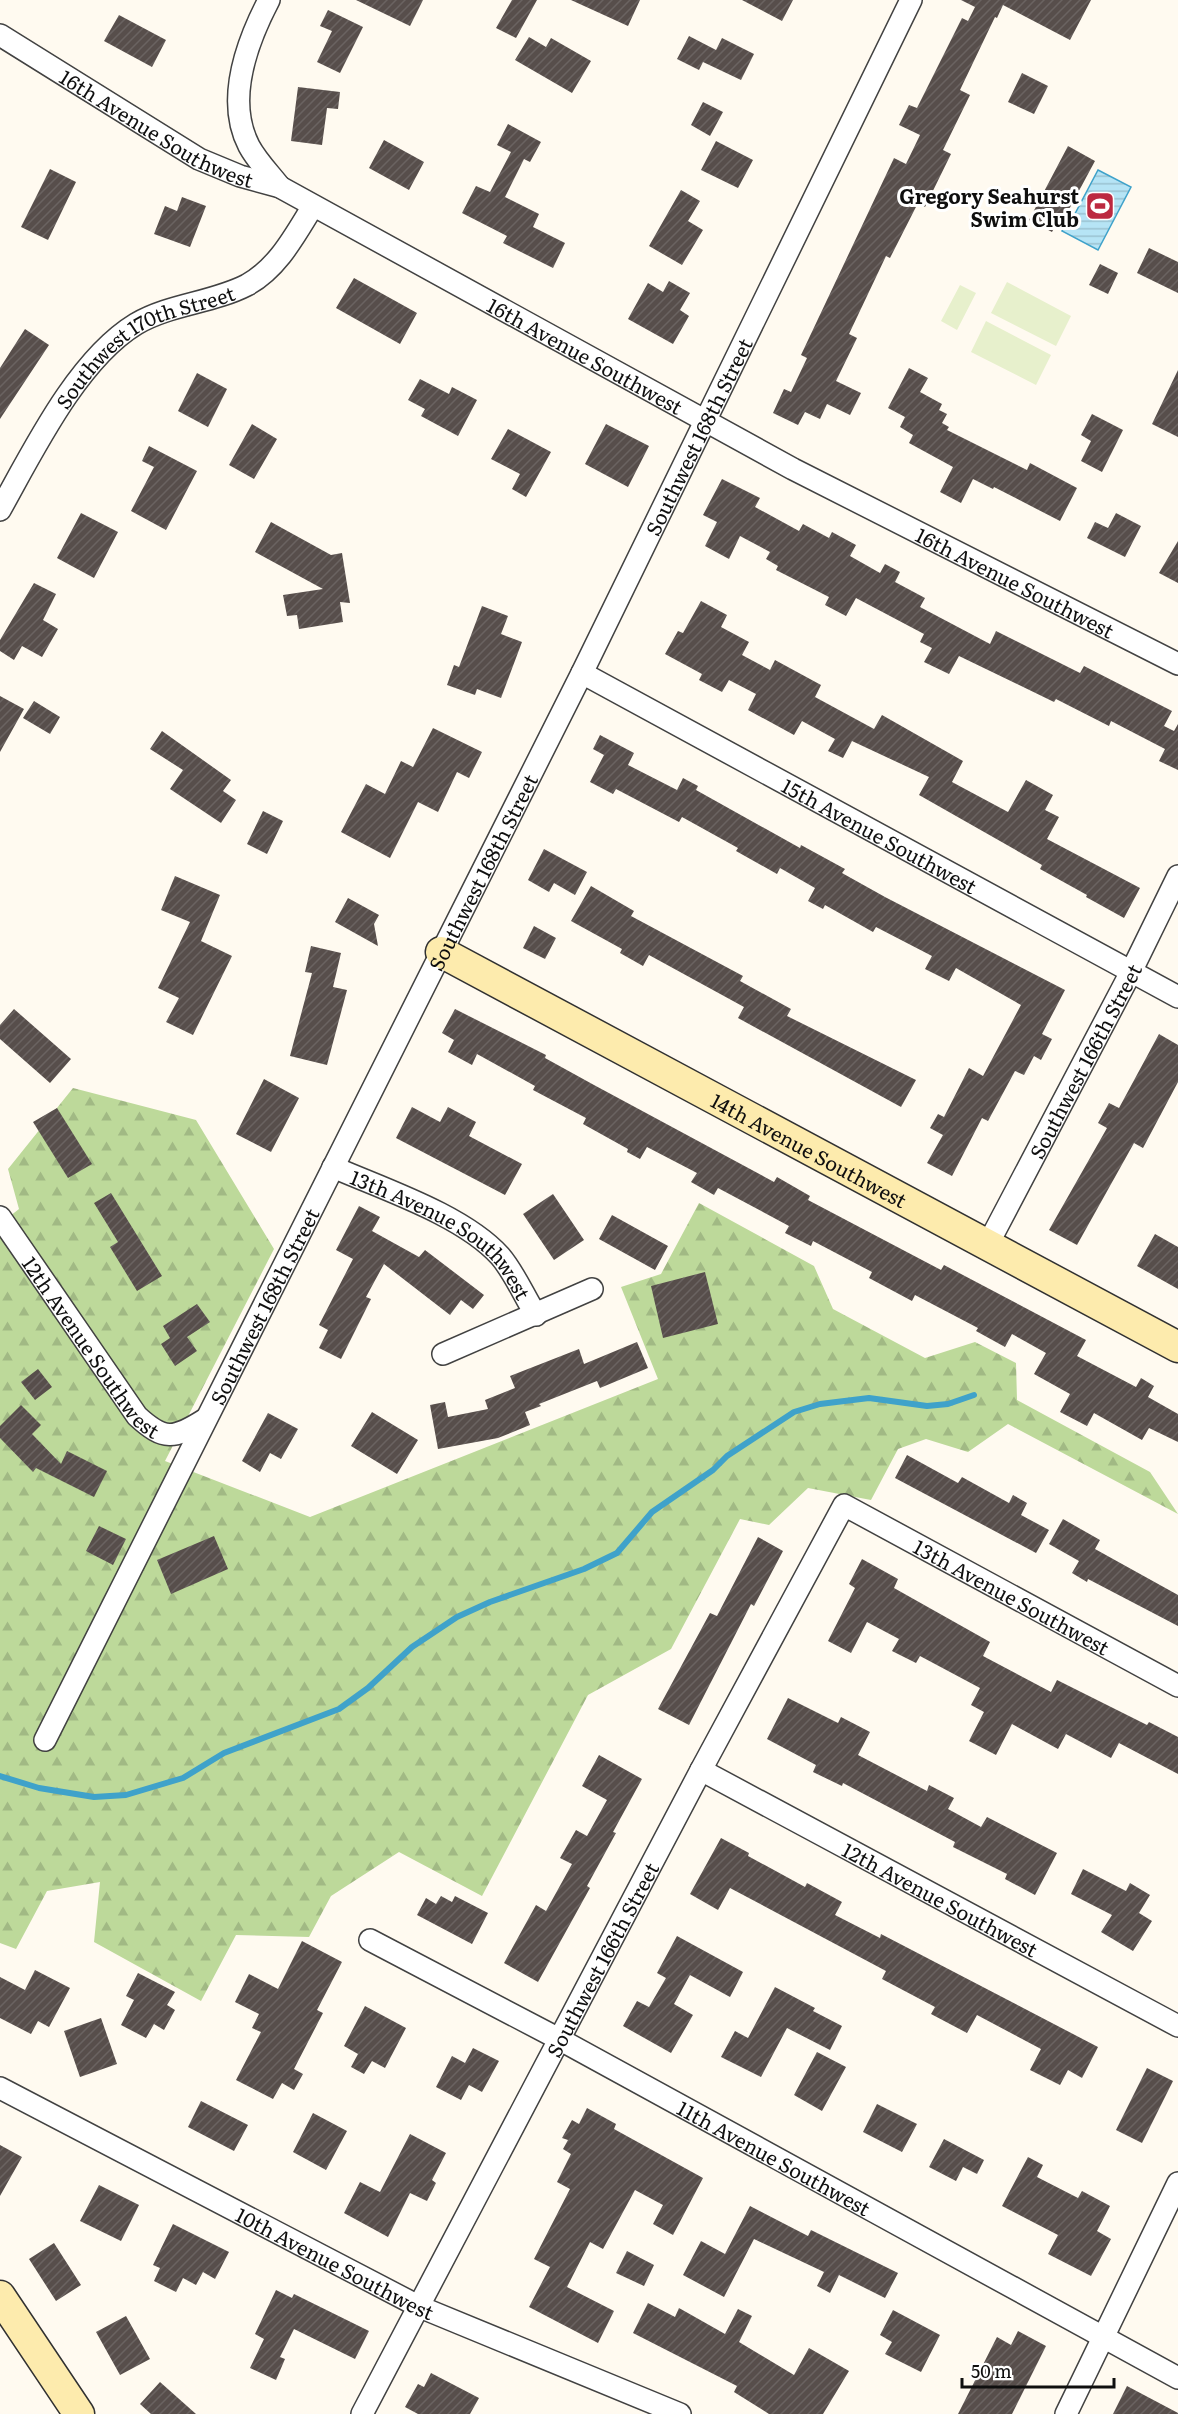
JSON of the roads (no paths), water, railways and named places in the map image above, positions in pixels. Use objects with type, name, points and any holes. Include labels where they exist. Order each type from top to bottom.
[{"type":"street","points":[[269,0],[249,49],[239,97],[248,142],[280,187]]},
{"type":"street","name":"Southwest 168th Street","points":[[45,1740],[204,1420],[582,673],[911,0]]},
{"type":"street","name":"16th Avenue Southwest","points":[[0,35],[199,159],[240,176],[280,187],[706,422],[1178,664]]},
{"type":"street","name":"Southwest 170th Street","points":[[0,510],[48,425],[91,364],[111,344],[135,325],[158,313],[246,285],[269,268],[287,249],[313,206]]},
{"type":"street","name":"15th Avenue Southwest","points":[[582,673],[1178,997]]},
{"type":"street","name":"Southwest 166th Street","points":[[988,1244],[1131,972],[1178,876]]},
{"type":"street","name":"14th Avenue Southwest","points":[[441,952],[1178,1347]]},
{"type":"street","name":"13th Avenue Southwest","points":[[333,1167],[441,1214],[474,1235],[500,1256],[536,1315]]},
{"type":"street","name":"12th Avenue Southwest","points":[[0,1217],[137,1416],[159,1433],[170,1436],[184,1433],[204,1420]]},
{"type":"street","points":[[443,1354],[592,1289]]},
{"type":"street","name":"Southwest 166th Street","points":[[363,2414],[701,1770],[844,1505]]},
{"type":"street","name":"13th Avenue Southwest","points":[[844,1505],[1178,1686]]},
{"type":"street","name":"12th Avenue Southwest","points":[[701,1770],[1178,2026]]},
{"type":"street","name":"11th Avenue Southwest","points":[[370,1940],[559,2039],[1178,2378]]},
{"type":"street","name":"10th Avenue Southwest","points":[[0,2088],[420,2307],[680,2414]]},
{"type":"street","points":[[1066,2414],[1105,2338],[1178,2183]]},
{"type":"street","points":[[0,2296],[79,2414]]},
{"type":"water","name":"Gregory Seahurst Swim Club","points":[[1098,170],[1131,187],[1098,250],[1062,231],[1066,224],[1069,225]]},
{"type":"waterway","points":[[0,1776],[39,1788],[94,1797],[126,1795],[183,1778],[224,1753],[339,1709],[368,1688],[412,1647],[457,1617],[490,1602],[584,1569],[617,1553],[652,1512],[713,1470],[727,1456],[794,1412],[820,1404],[869,1398],[927,1406],[948,1404],[974,1395]]},
{"type":"place","name":"Gregory Seahurst Swim Club","points":[[1100,206]]}]
